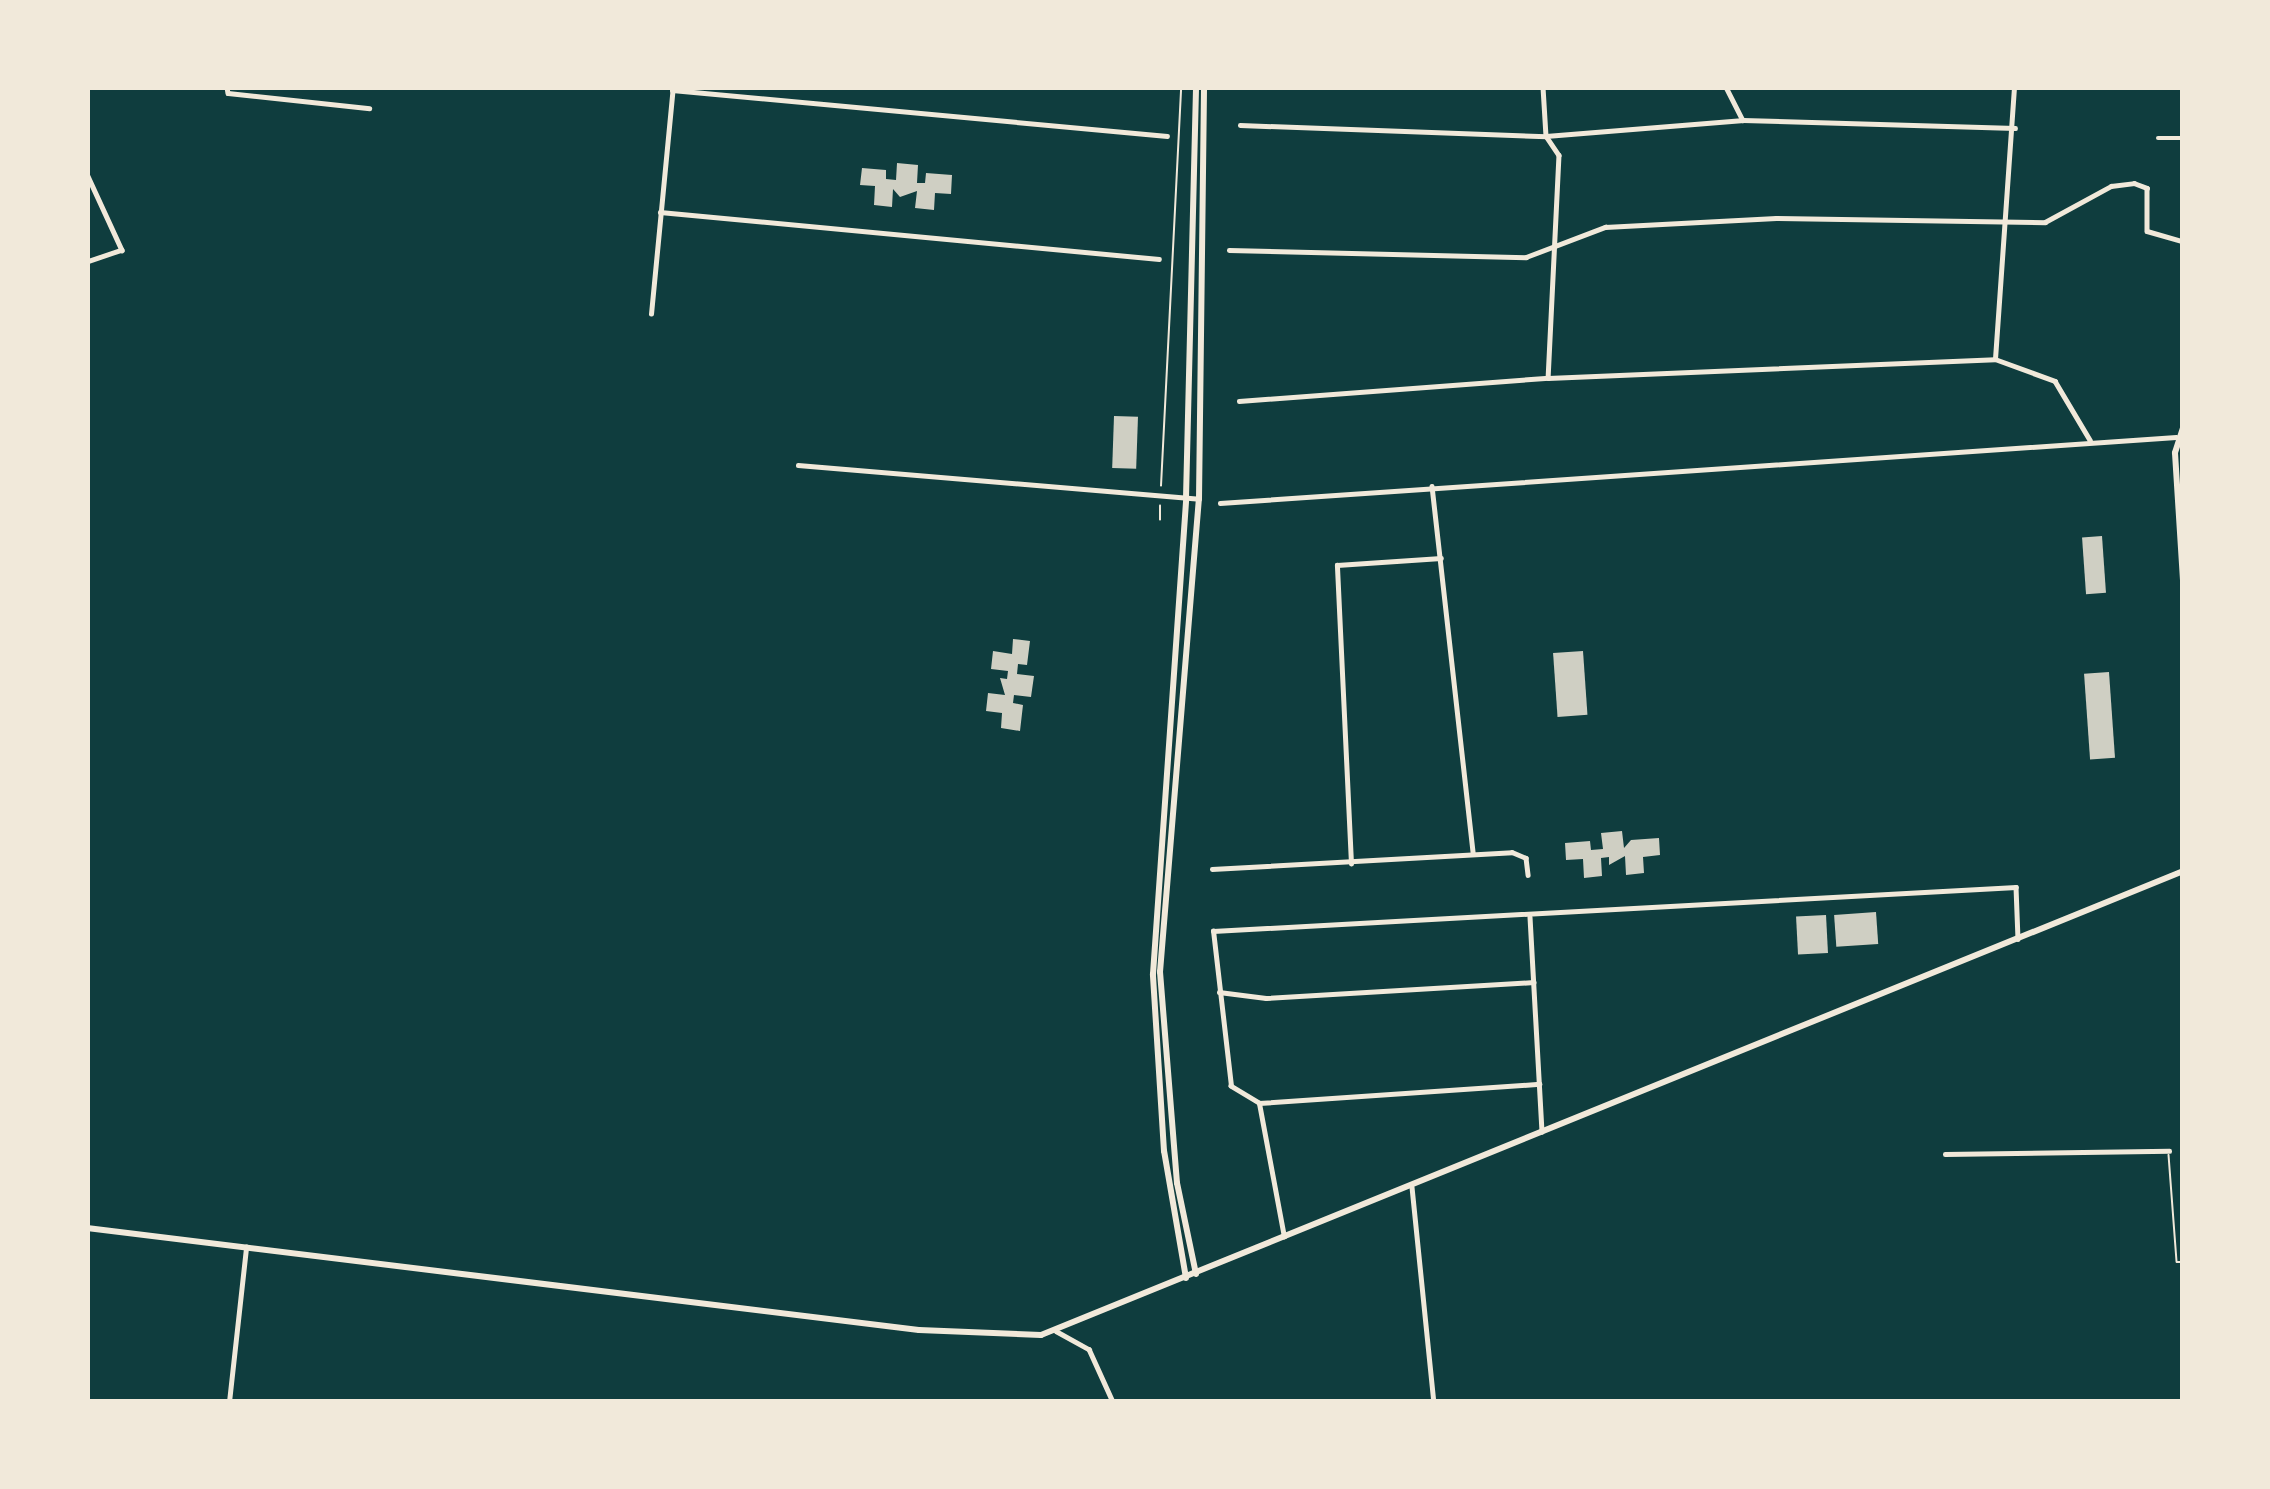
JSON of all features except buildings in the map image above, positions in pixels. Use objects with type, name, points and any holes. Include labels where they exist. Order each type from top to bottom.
[{"type":"street","points":[[227,87],[228,93],[369,108]]},
{"type":"street","points":[[1186,1278],[1164,1151],[1153,974],[1186,498],[1200,87]]},
{"type":"street","points":[[1196,1274],[1177,1183],[1160,973],[1198,499],[1200,87]]},
{"type":"street","points":[[1544,87],[1546,136],[1559,155],[1548,377]]},
{"type":"street","points":[[1726,87],[1743,120]]},
{"type":"street","points":[[1995,359],[2002,224],[2015,128],[2014,87]]},
{"type":"street","points":[[651,314],[672,89],[1167,136]]},
{"type":"street","points":[[1240,125],[1546,136],[1743,120],[2015,128]]},
{"type":"street","points":[[2158,137],[2183,138]]},
{"type":"street","points":[[87,174],[122,250],[87,262]]},
{"type":"street","points":[[1229,250],[1526,257],[1605,227],[1776,218],[2045,223],[2110,186],[2134,183],[2147,188],[2147,231],[2183,241]]},
{"type":"street","points":[[660,212],[1159,259]]},
{"type":"street","points":[[87,318],[87,335]]},
{"type":"street","points":[[1239,401],[1548,377],[1995,359],[2055,381],[2090,440]]},
{"type":"street","points":[[2183,428],[2176,437],[2183,580]]},
{"type":"street","points":[[1220,503],[2176,437]]},
{"type":"street","points":[[798,465],[1198,499]]},
{"type":"street","points":[[1432,486],[1474,854]]},
{"type":"street","points":[[1351,864],[1337,566],[1441,558]]},
{"type":"street","points":[[1212,868],[1520,853],[1528,875]]},
{"type":"street","points":[[87,1228],[990,1338],[1056,1331],[2183,872]]},
{"type":"street","points":[[1539,1084],[1259,1102],[1231,1086],[1213,931],[2016,887],[2018,939]]},
{"type":"street","points":[[1530,917],[1542,1132]]},
{"type":"street","points":[[1220,992],[1266,998],[1534,982]]},
{"type":"street","points":[[1259,1102],[1284,1237]]},
{"type":"street","points":[[1945,1154],[2169,1151]]},
{"type":"street","points":[[1412,1185],[1434,1402]]},
{"type":"street","points":[[229,1402],[246,1247]]},
{"type":"street","points":[[1056,1331],[1089,1349],[1113,1402]]},
{"type":"lane","points":[[2169,1151],[2176,1262],[2183,1262]]},
{"type":"path","points":[[1160,520],[1181,87]]}]
